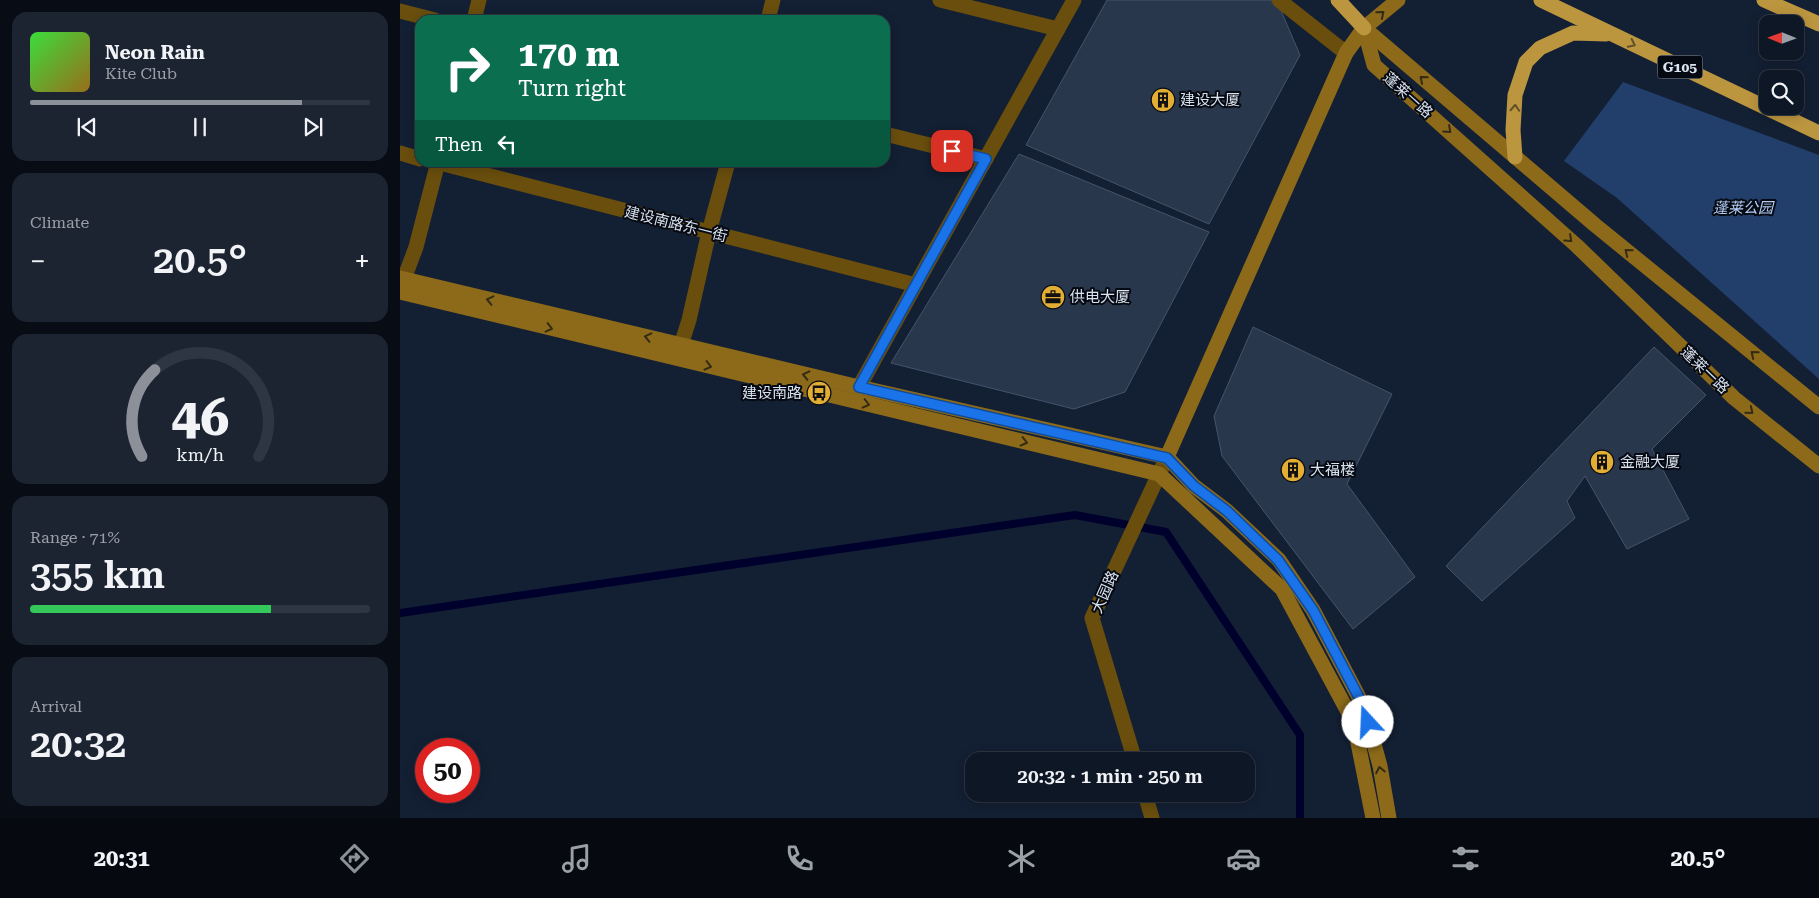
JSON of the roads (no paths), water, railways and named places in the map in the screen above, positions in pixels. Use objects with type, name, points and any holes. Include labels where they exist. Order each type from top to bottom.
[{"type":"highway","points":[[1338,0],[1364,28]]},
{"type":"highway","name":"G105","points":[[1541,0],[1819,133]]},
{"type":"highway","points":[[1764,0],[1819,24]]},
{"type":"highway","points":[[1515,157],[1513,130],[1515,95],[1526,62],[1540,48],[1573,33],[1612,34]]},
{"type":"main road","points":[[1167,458],[1346,53],[1364,28],[1398,0]]},
{"type":"main road","name":"蓬莱一路","points":[[1364,28],[1603,232],[1819,407]]},
{"type":"main road","name":"蓬莱一路","points":[[1364,28],[1374,65],[1577,246],[1734,398],[1819,466]]},
{"type":"main road","points":[[401,283],[681,345],[1167,458],[1194,486],[1227,511],[1278,560],[1313,610],[1364,707],[1380,766],[1389,818]]},
{"type":"main road","points":[[401,283],[1160,474],[1282,589],[1354,723],[1373,818]]},
{"type":"street","points":[[475,15],[479,0]]},
{"type":"street","points":[[769,15],[773,0]]},
{"type":"street","points":[[940,0],[1058,29]]},
{"type":"street","points":[[859,387],[1074,0]]},
{"type":"street","points":[[1279,0],[1346,53]]},
{"type":"street","points":[[400,11],[416,15]]},
{"type":"street","points":[[890,135],[986,159]]},
{"type":"street","points":[[400,153],[415,157]]},
{"type":"street","points":[[401,283],[416,247],[436,167]]},
{"type":"street","name":"建设南路东一街","points":[[453,167],[916,285]]},
{"type":"street","points":[[681,345],[689,320],[709,232],[727,167]]},
{"type":"street","name":"大园路","points":[[1132,752],[1092,618],[1167,458]]},
{"type":"street","points":[[1147,802],[1152,818]]},
{"type":"waterway","points":[[400,613],[1075,515],[1166,532],[1300,735],[1300,818]]},
{"type":"place","name":"建设大厦","points":[[1163,100]]},
{"type":"place","name":"供电大厦","points":[[1053,297]]},
{"type":"place","name":"建设南路","points":[[819,393]]},
{"type":"place","name":"金融大厦","points":[[1602,462]]},
{"type":"place","name":"大福楼","points":[[1293,470]]},
{"type":"park label","name":"蓬莱公园","points":[[1743,208]]}]
